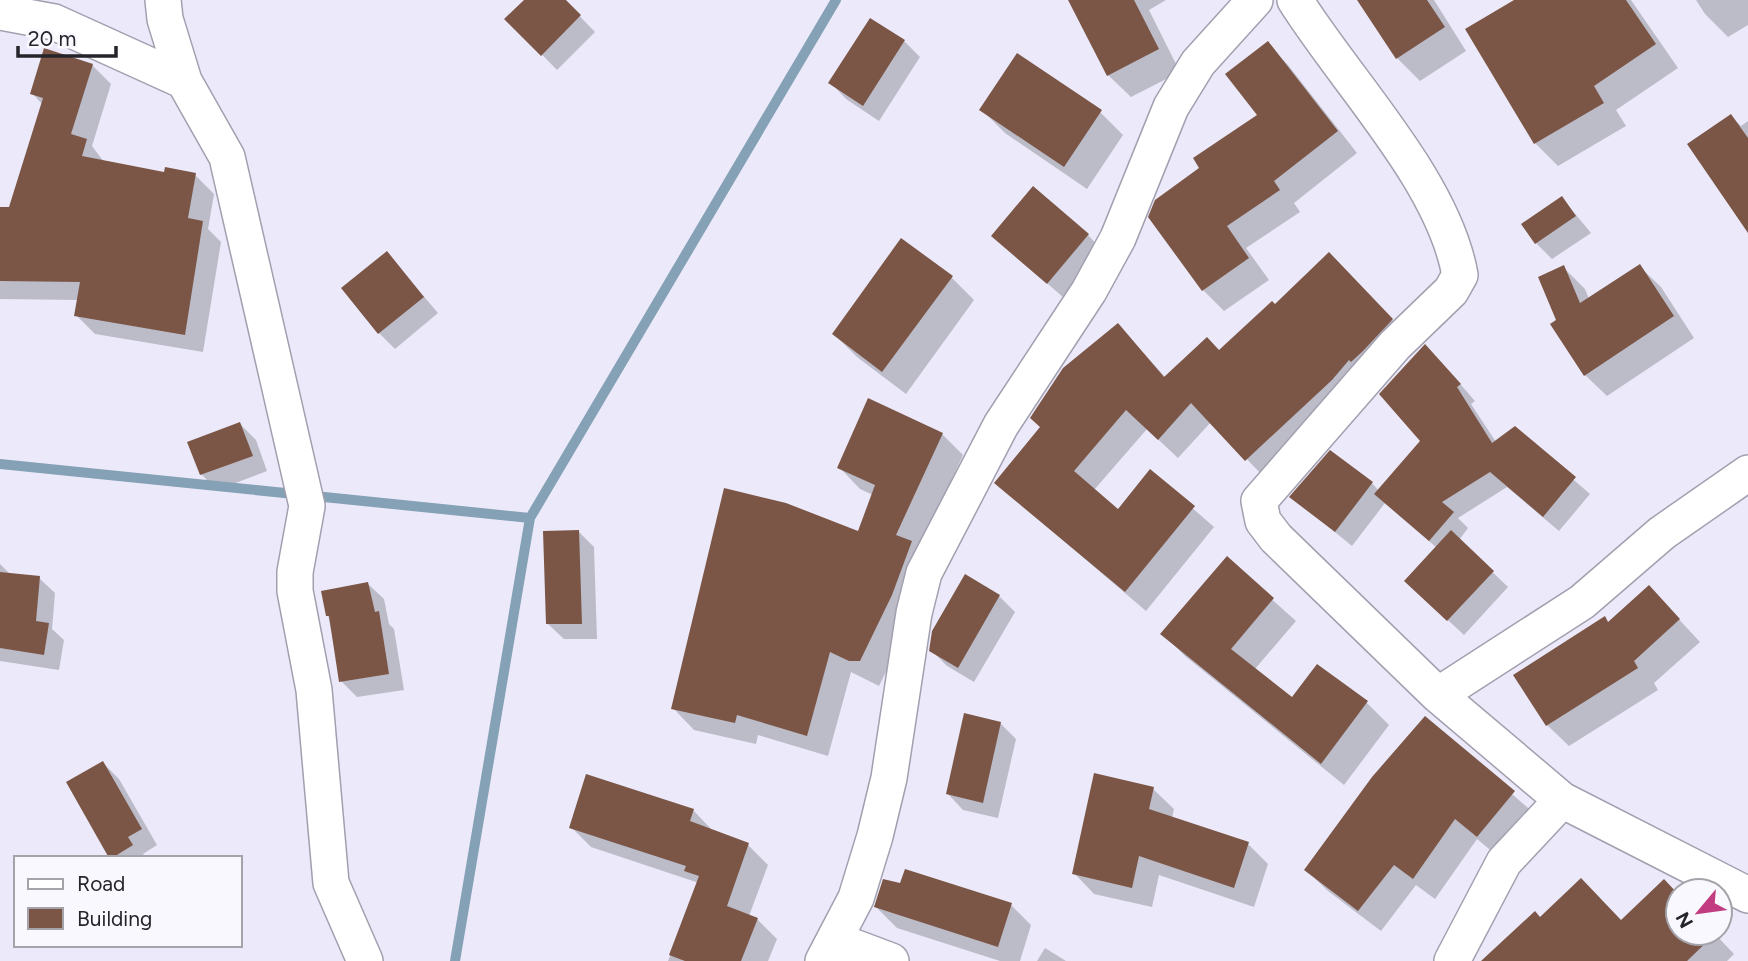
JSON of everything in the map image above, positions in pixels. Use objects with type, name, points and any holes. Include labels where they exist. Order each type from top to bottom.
[{"type":"street","points":[[163,0],[165,19],[184,82],[227,157],[307,506],[295,572],[295,591],[314,691],[331,883],[365,961]]},
{"type":"street","points":[[891,961],[829,950],[856,898],[875,836],[889,778],[914,613],[924,573],[1001,425],[1089,291],[1106,259],[1171,107],[1198,63],[1255,0]]},
{"type":"street","points":[[1295,0],[1417,173],[1455,248],[1460,275],[1451,291],[1395,345],[1259,501],[1263,521],[1276,538],[1438,695],[1562,800],[1748,895]]},
{"type":"street","points":[[0,12],[54,22],[184,82]]},
{"type":"street","points":[[1438,695],[1582,602],[1662,533],[1748,473]]},
{"type":"street","points":[[1452,961],[1504,862],[1562,800]]},
{"type":"building","points":[[524,0],[566,0],[581,15],[541,56],[504,19]]},
{"type":"building","points":[[1068,0],[1134,0],[1159,49],[1107,76]]},
{"type":"building","points":[[1357,0],[1427,0],[1445,27],[1396,59]]},
{"type":"building","points":[[1514,0],[1626,0],[1656,44],[1594,86],[1604,103],[1534,144],[1465,29]]},
{"type":"building","points":[[870,18],[905,40],[863,106],[828,83]]},
{"type":"building","points":[[1268,41],[1338,131],[1274,181],[1280,190],[1227,226],[1249,258],[1202,291],[1148,217],[1155,200],[1199,168],[1193,158],[1257,115],[1225,74]]},
{"type":"building","points":[[44,48],[93,64],[71,134],[87,139],[82,156],[164,172],[165,167],[196,173],[188,218],[203,221],[185,335],[74,316],[80,282],[0,281],[0,207],[9,207],[43,98],[30,94]]},
{"type":"building","points":[[1017,53],[1102,110],[1064,167],[979,110]]},
{"type":"building","points":[[1731,114],[1748,138],[1748,233],[1687,144]]},
{"type":"building","points":[[1033,186],[1089,234],[1047,284],[991,236]]},
{"type":"building","points":[[1562,196],[1576,216],[1535,244],[1521,224]]},
{"type":"building","points":[[901,238],[953,276],[882,372],[832,334]]},
{"type":"building","points":[[387,251],[424,297],[378,334],[341,288]]},
{"type":"building","points":[[1329,252],[1393,319],[1363,351],[1351,362],[1349,360],[1332,380],[1245,461],[1191,403],[1158,440],[1126,410],[1074,471],[1118,509],[1150,469],[1195,506],[1125,592],[994,483],[1040,427],[1030,418],[1063,368],[1118,323],[1164,377],[1207,337],[1219,350],[1272,301],[1275,304]]},
{"type":"building","points":[[1640,264],[1674,316],[1584,376],[1550,324],[1556,320],[1538,277],[1564,265],[1580,303]]},
{"type":"building","points":[[1425,344],[1461,384],[1457,387],[1492,443],[1515,426],[1576,477],[1543,517],[1490,472],[1442,502],[1454,512],[1429,541],[1374,494],[1420,441],[1379,394]]},
{"type":"building","points":[[868,398],[943,433],[896,535],[912,541],[892,595],[860,661],[849,661],[830,652],[807,736],[737,715],[735,723],[671,709],[724,488],[786,503],[858,531],[875,485],[837,468]]},
{"type":"building","points":[[240,422],[253,456],[200,475],[187,442]]},
{"type":"building","points":[[1330,450],[1373,482],[1335,532],[1289,497]]},
{"type":"building","points":[[579,530],[582,624],[546,624],[543,531]]},
{"type":"building","points":[[1451,530],[1494,571],[1447,621],[1404,581]]},
{"type":"building","points":[[1227,556],[1274,598],[1231,649],[1292,697],[1317,664],[1368,701],[1321,764],[1160,634]]},
{"type":"building","points":[[0,572],[40,576],[36,621],[49,623],[44,655],[0,648]]},
{"type":"building","points":[[965,574],[1000,595],[958,668],[929,651],[932,631]]},
{"type":"building","points":[[368,582],[375,612],[379,611],[389,674],[339,682],[329,616],[326,616],[321,591]]},
{"type":"building","points":[[1649,585],[1680,619],[1634,661],[1638,668],[1546,726],[1513,675],[1605,616],[1608,622]]},
{"type":"building","points":[[964,713],[1001,722],[983,803],[946,794]]},
{"type":"building","points":[[1425,716],[1515,791],[1477,837],[1455,819],[1413,879],[1394,865],[1358,911],[1304,870],[1372,777]]},
{"type":"building","points":[[103,761],[142,829],[128,837],[133,845],[115,856],[108,856],[66,782]]},
{"type":"building","points":[[1094,773],[1154,787],[1149,809],[1249,842],[1234,888],[1139,856],[1132,888],[1072,874]]},
{"type":"building","points":[[586,774],[694,809],[690,821],[749,843],[727,906],[758,918],[741,961],[685,961],[669,955],[699,876],[684,871],[686,866],[569,828]]},
{"type":"building","points":[[905,869],[1012,903],[998,947],[874,907],[883,879],[900,883]]},
{"type":"building","points":[[1581,878],[1621,920],[1664,879],[1664,947],[1702,947],[1687,961],[1481,961],[1535,911],[1540,917]]},
{"type":"waterway","points":[[455,961],[530,518],[836,0]]},
{"type":"waterway","points":[[0,464],[530,518]]}]
